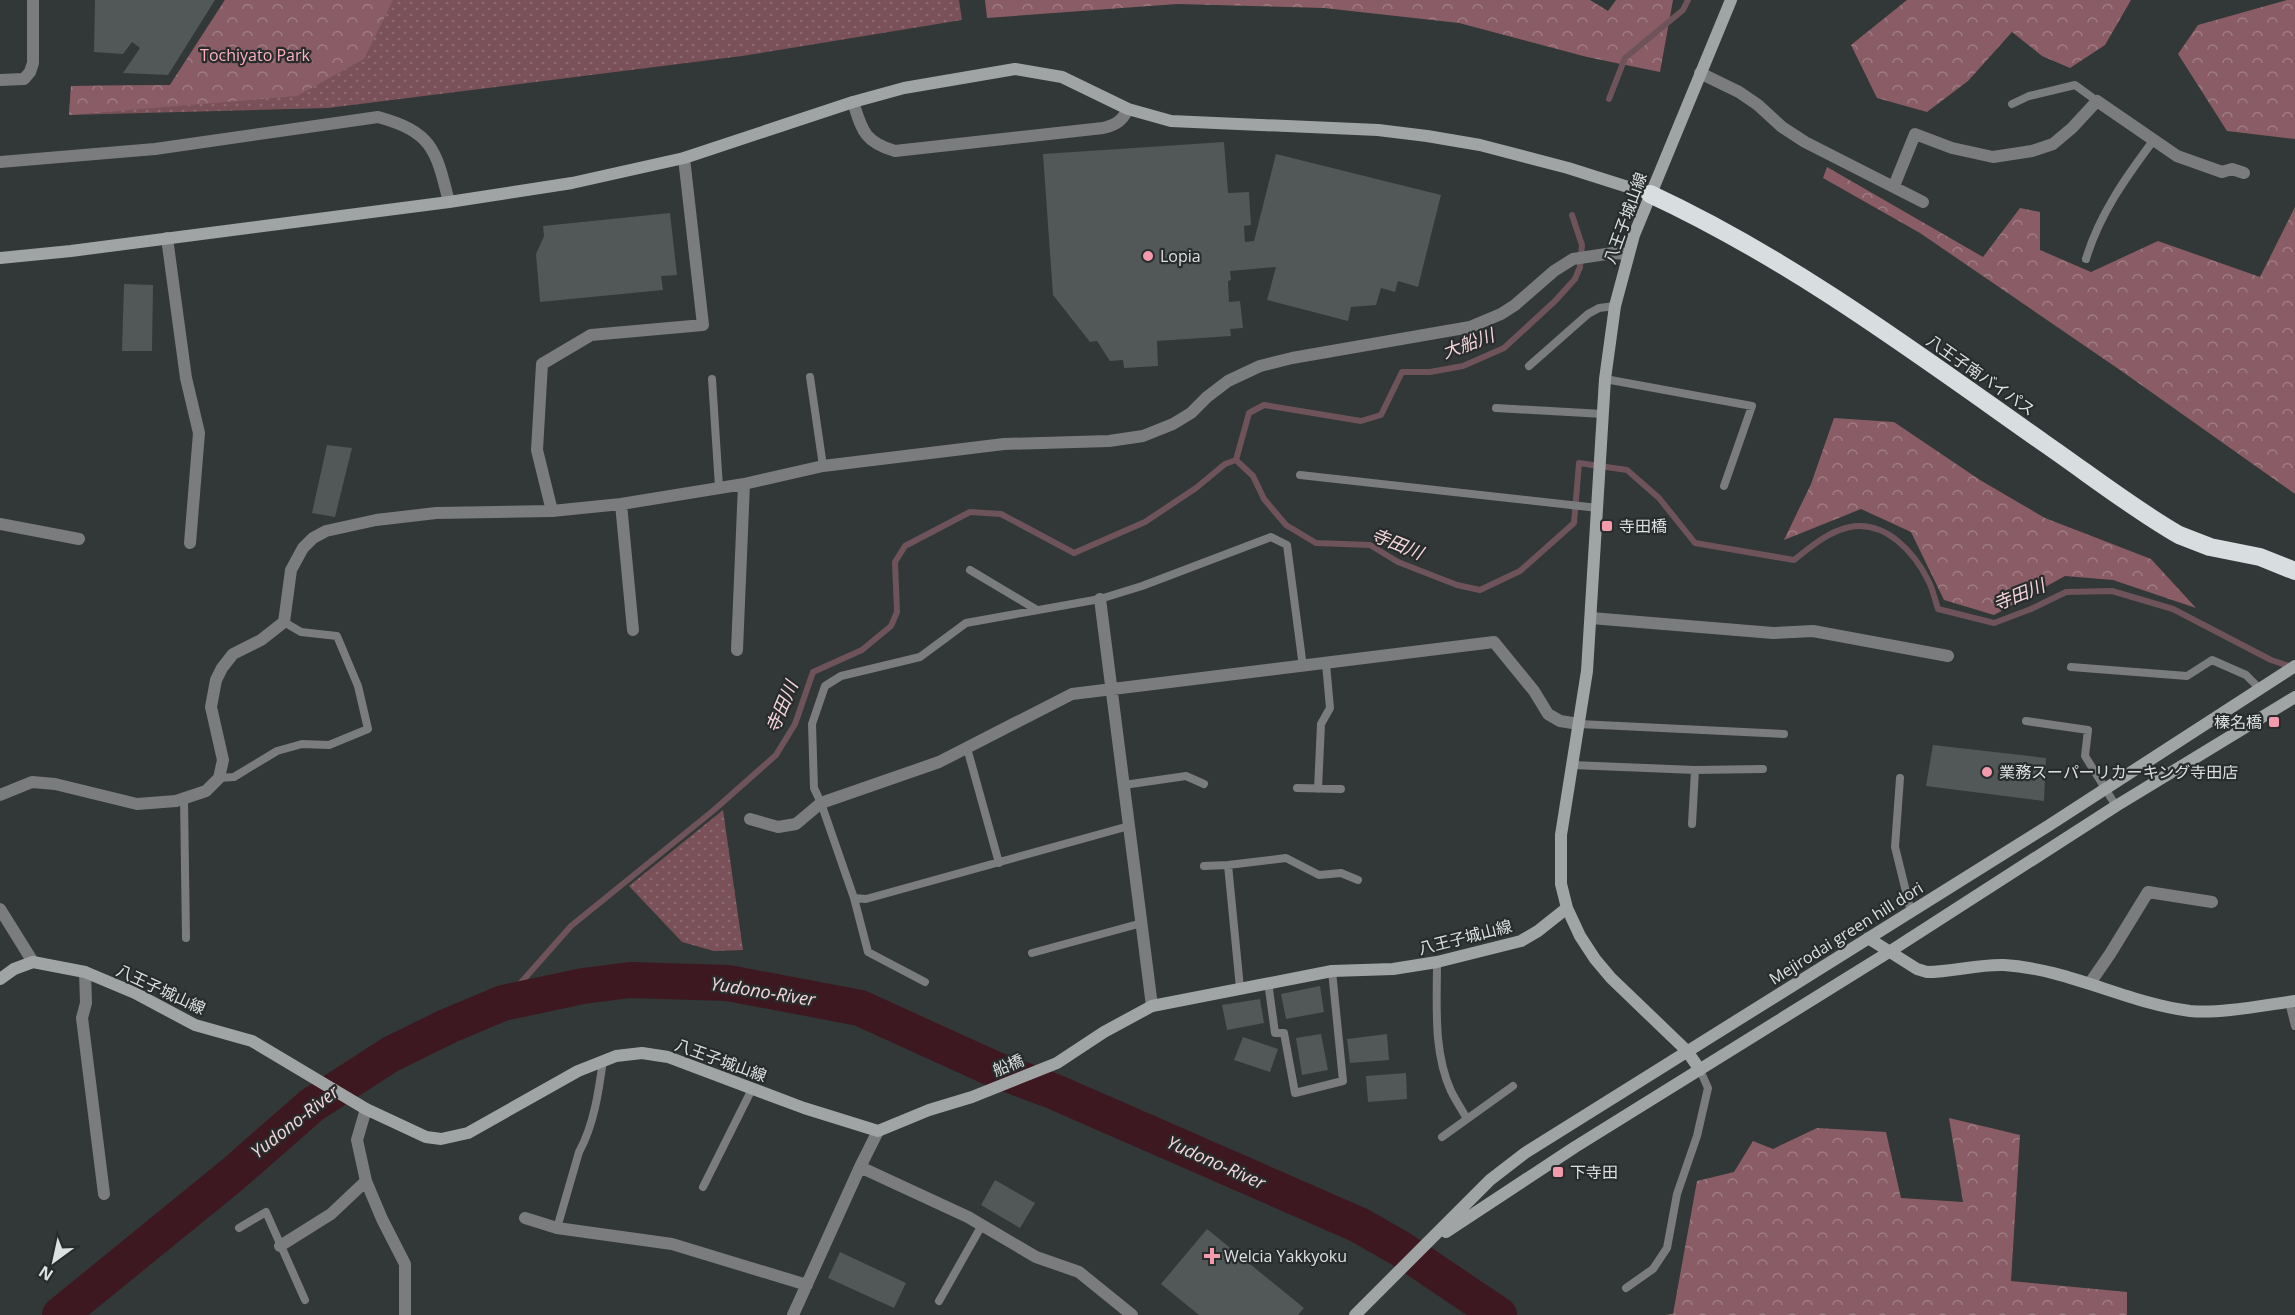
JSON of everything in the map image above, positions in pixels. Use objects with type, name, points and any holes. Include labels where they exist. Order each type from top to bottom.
[{"type":"highway","name":"八王子南バイパス","points":[[1650,194],[1698,216],[1754,247],[1836,297],[2172,532],[2210,547],[2260,557],[2295,571]]},
{"type":"street","points":[[0,80],[24,79],[30,72],[33,63],[33,0]]},
{"type":"street","name":"八王子城山線","points":[[1598,508],[1605,379],[1615,306],[1628,254],[1650,194],[1731,0]]},
{"type":"street","points":[[0,258],[71,251],[449,202],[572,183],[684,158],[853,102],[904,88],[1015,69],[1062,77],[1128,109],[1171,121],[1378,130],[1427,136],[1480,145],[1568,168],[1650,194]]},
{"type":"street","points":[[1700,73],[1739,92],[1782,128],[1805,142],[1923,202]]},
{"type":"street","points":[[1894,186],[1915,134],[1952,148],[1993,157],[2032,151],[2053,144],[2072,128],[2097,101],[2177,156],[2222,172],[2232,169],[2244,173]]},
{"type":"street","points":[[853,102],[863,132],[870,140],[895,151],[1103,128],[1113,126],[1122,120],[1128,109]]},
{"type":"street","points":[[0,162],[155,149],[378,117],[403,124],[425,138],[441,166],[449,202]]},
{"type":"street","points":[[552,511],[537,450],[542,364],[591,335],[704,325],[684,158]]},
{"type":"street","points":[[167,238],[186,378],[199,433],[190,543]]},
{"type":"street","points":[[0,795],[32,782],[55,784],[137,804],[176,801],[206,791],[219,778],[223,760],[212,706],[216,680],[233,654],[261,640],[284,622],[291,570],[303,548],[312,538],[326,531],[376,520],[436,513],[552,511],[621,504],[744,484],[823,466],[1004,444],[1109,441],[1143,436],[1182,419],[1228,381],[1260,366],[1292,358],[1470,327],[1501,314],[1515,305],[1554,271],[1573,259],[1628,254]]},
{"type":"street","points":[[737,650],[744,484]]},
{"type":"street","points":[[621,504],[633,630]]},
{"type":"street","points":[[1598,508],[1587,670],[1561,835],[1561,884],[1567,908],[1580,936],[1601,967],[1687,1051],[1700,1070]]},
{"type":"street","points":[[0,524],[79,539]]},
{"type":"street","points":[[1100,599],[1152,1006]]},
{"type":"street","points":[[1591,618],[1773,633],[1813,630],[1948,656]]},
{"type":"street","points":[[750,819],[778,827],[796,824],[821,803],[939,762],[1072,694],[1494,642],[1534,691],[1548,714],[1560,721],[1579,724]]},
{"type":"street","name":"Mejirodai green hill dori","points":[[1355,1315],[1490,1180],[1526,1153],[1911,912],[2295,666]]},
{"type":"street","name":"Mejirodai green hill dori","points":[[1427,1244],[1585,1140],[1889,952],[2116,806],[2295,698]]},
{"type":"street","points":[[2090,983],[2148,892],[2212,902]]},
{"type":"street","name":"八王子城山線","points":[[1057,1063],[1104,1032],[1152,1006],[1332,970],[1393,969],[1437,962],[1521,941],[1567,908]]},
{"type":"street","points":[[0,909],[33,962],[14,969],[0,980]]},
{"type":"street","points":[[1868,938],[1917,969],[1927,972],[2004,965],[2047,971],[2192,1011],[2292,1002]]},
{"type":"street","name":"八王子城山線","points":[[33,962],[85,972],[135,993],[195,1025],[252,1041],[366,1109],[426,1137],[455,1138],[468,1133],[578,1071],[616,1056],[642,1053],[668,1057],[804,1108],[878,1131]]},
{"type":"street","points":[[85,972],[86,1003],[82,1018],[104,1194]]},
{"type":"street","name":"船橋","points":[[878,1131],[1057,1063]]},
{"type":"street","points":[[366,1109],[357,1140],[366,1181],[405,1264],[405,1315]]},
{"type":"street","points":[[793,1315],[878,1131]]},
{"type":"street","points":[[860,1167],[982,1226],[1036,1257],[1079,1272],[1132,1315]]},
{"type":"street","points":[[280,1245],[331,1214],[366,1181]]},
{"type":"street","points":[[525,1218],[557,1228],[672,1244],[807,1285]]},
{"type":"lane","points":[[2012,104],[2029,96],[2075,85],[2097,101]]},
{"type":"lane","points":[[2086,259],[2091,242],[2107,209],[2153,141]]},
{"type":"lane","points":[[1529,366],[1588,314],[1599,308],[1615,306]]},
{"type":"lane","points":[[810,377],[823,466]]},
{"type":"lane","points":[[712,379],[719,487]]},
{"type":"lane","points":[[1605,379],[1752,406],[1724,486]]},
{"type":"lane","points":[[1496,408],[1603,414]]},
{"type":"lane","points":[[1300,475],[1598,508]]},
{"type":"lane","points":[[925,982],[868,952],[854,898],[814,788],[812,724],[825,686],[841,675],[920,657],[966,623],[1100,599],[1142,586],[1271,537],[1287,545],[1303,667]]},
{"type":"lane","points":[[970,570],[1037,610]]},
{"type":"lane","points":[[219,778],[234,777],[277,751],[302,744],[329,745],[368,729],[358,686],[337,636],[301,632],[284,622]]},
{"type":"lane","points":[[2071,667],[2187,676],[2212,660],[2246,675],[2259,688]]},
{"type":"lane","points":[[1318,789],[1321,724],[1330,708],[1326,664]]},
{"type":"lane","points":[[2026,721],[2088,730],[2085,756],[2116,806]]},
{"type":"lane","points":[[1579,724],[1784,734]]},
{"type":"lane","points":[[967,748],[999,863]]},
{"type":"lane","points":[[1572,765],[1695,770],[1763,769]]},
{"type":"lane","points":[[1692,824],[1695,770]]},
{"type":"lane","points":[[1124,785],[1186,776],[1204,784]]},
{"type":"lane","points":[[1900,778],[1895,847],[1911,912]]},
{"type":"lane","points":[[1297,788],[1341,789]]},
{"type":"lane","points":[[184,798],[186,938]]},
{"type":"lane","points":[[854,898],[866,899],[1129,826]]},
{"type":"lane","points":[[1204,866],[1286,858],[1319,875],[1341,873],[1358,880]]},
{"type":"lane","points":[[1228,865],[1240,988]]},
{"type":"lane","points":[[1032,953],[1142,923]]},
{"type":"lane","points":[[1437,962],[1437,1030],[1443,1063],[1450,1089],[1467,1119]]},
{"type":"lane","points":[[1268,982],[1275,1033],[1284,1033],[1295,1093],[1343,1082],[1332,970]]},
{"type":"lane","points":[[2292,1002],[2295,1026]]},
{"type":"lane","points":[[557,1228],[579,1152],[588,1131],[599,1090],[603,1060]]},
{"type":"lane","points":[[1626,1288],[1653,1269],[1667,1248],[1677,1194],[1697,1136],[1708,1088],[1700,1070]]},
{"type":"lane","points":[[1443,1137],[1513,1086]]},
{"type":"lane","points":[[703,1187],[752,1089]]},
{"type":"lane","points":[[239,1228],[267,1212],[305,1300]]},
{"type":"lane","points":[[939,1301],[982,1226]]},
{"type":"green space","name":"Tochiyato Park","points":[[225,0],[959,0],[962,20],[742,56],[328,108],[69,115],[71,86],[170,85]]},
{"type":"green space","points":[[225,0],[393,0],[364,59],[297,96],[69,115],[71,86],[170,85]]},
{"type":"green space","points":[[985,0],[1590,0],[1608,11],[1616,0],[1673,0],[1660,72],[1587,57],[1459,23],[1324,8],[1177,4],[987,18]]},
{"type":"green space","points":[[1907,0],[2131,0],[2105,45],[2070,68],[2042,56],[2012,32],[1968,81],[1927,112],[1877,98],[1851,45]]},
{"type":"green space","points":[[2287,0],[2295,0],[2295,139],[2227,131],[2178,54],[2198,25]]},
{"type":"green space","points":[[1827,167],[1983,257],[2020,208],[2040,212],[2040,250],[2091,272],[2158,241],[2260,277],[2295,207],[2295,494],[2120,370],[1920,233],[1823,178]]},
{"type":"green space","points":[[1834,418],[1894,422],[1980,480],[2045,518],[2151,559],[2196,608],[2113,580],[2065,576],[1994,615],[1944,600],[1911,532],[1861,509],[1784,540],[1811,484]]},
{"type":"green space","points":[[723,810],[743,950],[714,951],[682,942],[629,886]]},
{"type":"green space","points":[[1949,1118],[2020,1135],[2011,1281],[2127,1292],[2127,1315],[1664,1315],[1673,1314],[1697,1181],[1734,1172],[1753,1141],[1773,1149],[1817,1128],[1886,1132],[1901,1198],[1963,1202]]},
{"type":"building","points":[[95,0],[215,0],[168,75],[123,73],[140,48],[132,42],[123,54],[94,52]]},
{"type":"building","name":"Lopia","points":[[1224,142],[1228,193],[1249,192],[1251,225],[1244,226],[1245,242],[1254,241],[1276,154],[1441,195],[1418,287],[1398,281],[1395,292],[1381,288],[1376,305],[1351,307],[1348,321],[1267,300],[1276,267],[1230,271],[1229,302],[1240,301],[1243,328],[1230,329],[1231,336],[1157,341],[1158,366],[1124,368],[1123,360],[1110,361],[1097,341],[1090,342],[1053,295],[1043,154]]},
{"type":"building","points":[[670,213],[677,275],[661,276],[663,290],[540,302],[536,254],[544,236],[543,226]]},
{"type":"building","points":[[124,284],[153,285],[152,351],[122,351]]},
{"type":"building","points":[[327,445],[352,448],[335,517],[312,513]]},
{"type":"building","name":"業務スーパーリカーキング寺田店","points":[[1933,745],[2046,758],[2044,801],[1926,786]]},
{"type":"building","points":[[1320,986],[1324,1012],[1286,1019],[1281,994]]},
{"type":"building","points":[[1260,999],[1264,1023],[1227,1030],[1222,1005]]},
{"type":"building","points":[[1321,1034],[1328,1070],[1302,1075],[1296,1038]]},
{"type":"building","points":[[1387,1034],[1389,1060],[1350,1063],[1347,1039]]},
{"type":"building","points":[[1243,1037],[1278,1049],[1270,1072],[1234,1060]]},
{"type":"building","points":[[1406,1073],[1407,1099],[1368,1102],[1366,1076]]},
{"type":"building","points":[[995,1180],[1035,1203],[1020,1228],[981,1205]]},
{"type":"building","name":"Welcia Yakkyoku","points":[[1207,1229],[1304,1308],[1298,1315],[1199,1315],[1161,1284]]},
{"type":"building","points":[[840,1252],[906,1283],[894,1308],[828,1278]]},
{"type":"waterway","name":"大船川","points":[[1609,99],[1625,58],[1683,10],[1688,0]]},
{"type":"waterway","name":"大船川","points":[[1236,460],[1249,413],[1264,405],[1361,421],[1381,415],[1402,372],[1430,372],[1463,366],[1504,348],[1555,301],[1575,279],[1580,267],[1582,245],[1572,215]]},
{"type":"waterway","name":"寺田川","points":[[503,1003],[571,926],[714,810],[776,755],[795,724],[813,672],[862,650],[891,626],[897,612],[895,562],[905,546],[970,512],[1001,514],[1074,553],[1145,522],[1196,488],[1225,464],[1236,460],[1253,476],[1264,499],[1286,525],[1316,543],[1370,545],[1398,562],[1457,585],[1480,590],[1520,571],[1574,523],[1579,463],[1627,470],[1659,498],[1695,543],[1794,560],[1820,540],[1835,532],[1863,526],[1887,534],[1907,550],[1923,571],[1938,609],[1994,623],[2066,592],[2112,591],[2173,609],[2271,660],[2292,667]]},
{"type":"waterway","name":"Yudono-River","points":[[60,1315],[232,1175],[312,1105],[391,1054],[448,1026],[503,1003],[583,986],[630,980],[728,983],[860,1008],[994,1069],[1055,1092],[1359,1225],[1401,1249],[1499,1315]]},
{"type":"place","name":"Lopia","points":[[1148,256]]},
{"type":"place","name":"寺田橋","points":[[1607,526]]},
{"type":"place","name":"榛名橋","points":[[2274,722]]},
{"type":"place","name":"業務スーパーリカーキング寺田店","points":[[1987,772]]},
{"type":"place","name":"下寺田","points":[[1558,1172]]},
{"type":"place","name":"Welcia Yakkyoku","points":[[1212,1256]]}]
